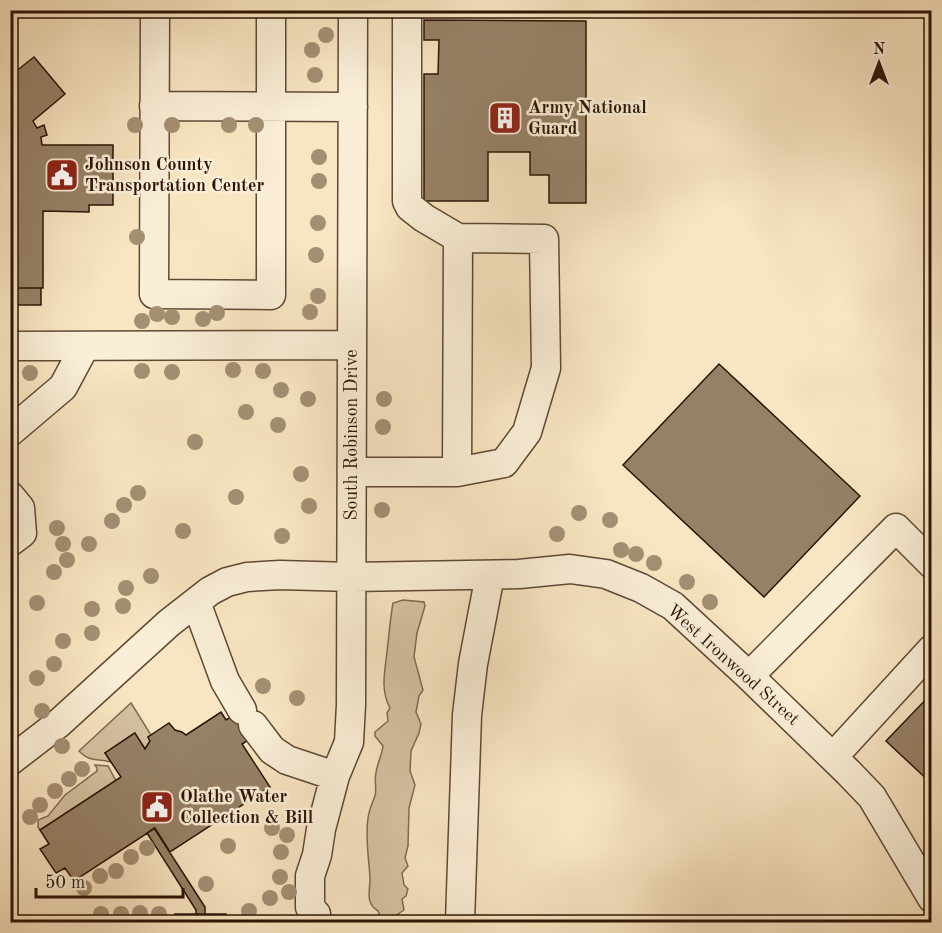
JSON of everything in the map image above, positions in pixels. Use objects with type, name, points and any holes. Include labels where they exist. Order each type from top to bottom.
[{"type":"street","points":[[155,10],[154,294],[271,295],[271,10]]},
{"type":"street","name":"South Robinson Drive","points":[[314,920],[310,907],[310,876],[335,776],[349,742],[353,472],[353,10]]},
{"type":"street","points":[[353,472],[457,472],[504,463],[527,432],[546,368],[544,239],[458,238],[424,218],[410,207],[407,201],[407,10]]},
{"type":"street","points":[[154,106],[353,107]]},
{"type":"street","points":[[457,472],[458,238]]},
{"type":"street","points":[[10,346],[352,345]]},
{"type":"street","points":[[10,432],[63,387],[85,346]]},
{"type":"street","points":[[10,496],[20,508],[22,532],[10,542]]},
{"type":"street","points":[[749,676],[896,528],[932,564]]},
{"type":"street","name":"West Ironwood Street","points":[[10,761],[58,724],[169,623],[227,582],[280,576],[519,574],[570,569],[606,574],[641,588],[673,606],[833,757],[872,797],[932,898]]},
{"type":"street","points":[[460,922],[467,715],[473,664],[490,574]]},
{"type":"street","points":[[196,602],[225,681],[272,750],[288,760],[335,776]]},
{"type":"street","points":[[833,757],[932,649]]},
{"type":"shaded area","points":[[403,600],[424,602],[425,606],[417,633],[414,657],[423,690],[419,696],[416,712],[421,724],[411,751],[410,771],[415,785],[409,808],[408,846],[405,858],[408,866],[402,873],[404,885],[408,889],[406,896],[402,899],[404,910],[395,916],[380,916],[369,897],[367,826],[376,790],[377,766],[383,746],[375,736],[375,732],[388,721],[387,713],[390,708],[385,694],[384,680],[392,609],[393,603]]},
{"type":"shaded area","points":[[131,703],[151,735],[148,737],[150,741],[145,749],[134,733],[105,753],[111,762],[90,759],[79,751]]},
{"type":"shaded area","points":[[95,765],[108,766],[116,781],[40,830],[38,820],[48,816],[65,795],[97,771]]},
{"type":"building","name":"Army National Guard","points":[[424,20],[586,21],[586,203],[549,203],[549,175],[530,175],[530,152],[488,152],[488,201],[424,201],[424,74],[438,74],[439,40],[424,40]]},
{"type":"building","name":"Johnson County Transportation Center","points":[[34,57],[65,94],[33,121],[37,128],[44,125],[47,135],[41,137],[42,145],[113,145],[113,205],[89,205],[89,212],[43,211],[43,288],[10,288],[10,76]]},
{"type":"building","points":[[10,288],[41,288],[41,305],[10,305]]},
{"type":"building","points":[[719,364],[860,496],[764,597],[623,465]]},
{"type":"building","points":[[932,693],[932,784],[886,741]]},
{"type":"building","name":"Olathe Water Collection & Bill","points":[[221,712],[226,720],[234,715],[250,739],[242,744],[270,787],[170,852],[155,828],[74,881],[65,868],[56,873],[40,849],[49,844],[40,830],[121,777],[105,753],[135,733],[145,749],[150,741],[148,737],[169,723],[175,730],[186,735]]},
{"type":"building","points":[[154,828],[205,907],[205,914],[196,914],[196,910],[147,833]]},
{"type":"building","points":[[175,914],[226,914],[226,922],[175,922]]},
{"type":"building","points":[[395,917],[425,919],[424,922],[395,922]]},
{"type":"place","name":"Army National Guard","points":[[505,118]]},
{"type":"place","name":"Johnson County Transportation Center","points":[[62,175]]},
{"type":"place","name":"Olathe Water Collection & Bill","points":[[157,807]]}]
